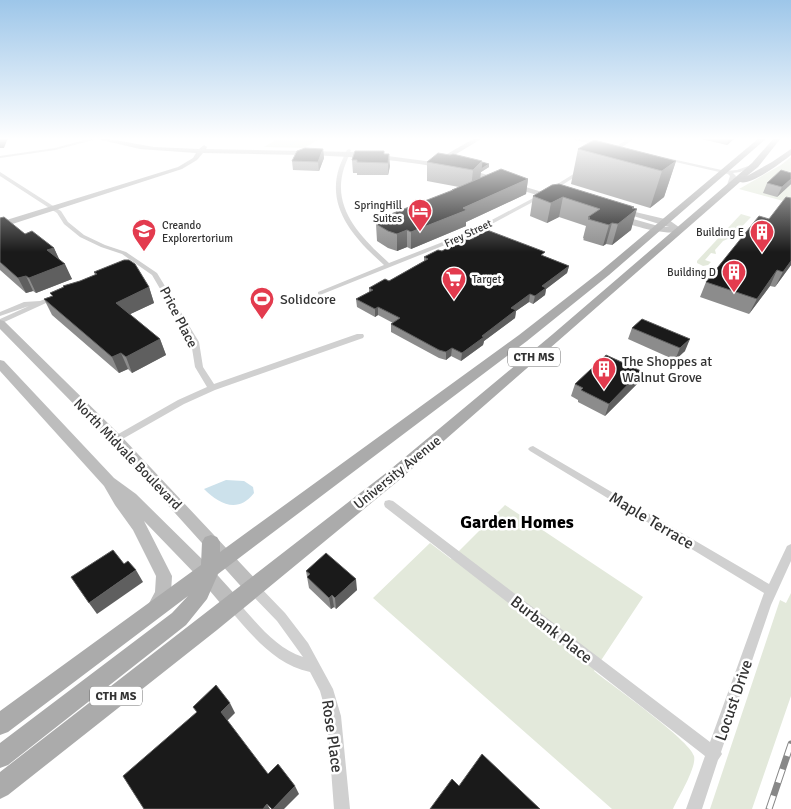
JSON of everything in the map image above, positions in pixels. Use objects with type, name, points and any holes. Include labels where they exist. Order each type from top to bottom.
[{"type":"main road","name":"CTH MS","points":[[0,724],[154,610],[213,569],[523,338],[583,291],[721,176]]},
{"type":"main road","name":"University Avenue","points":[[0,787],[233,605],[456,424],[742,176]]},
{"type":"main road","points":[[696,215],[754,176]]},
{"type":"main road","points":[[0,757],[179,619],[199,597],[213,569],[211,542]]},
{"type":"street","name":"Price Place","points":[[3,176],[59,212],[66,223],[82,236],[102,246],[124,253],[135,264],[158,277],[195,342],[199,367],[212,388]]},
{"type":"street","points":[[0,225],[159,176]]},
{"type":"street","points":[[320,293],[389,266],[362,240],[348,222],[338,195],[338,176]]},
{"type":"street","points":[[487,176],[545,194],[564,196],[554,188],[508,176]]},
{"type":"street","points":[[505,176],[542,189],[545,194]]},
{"type":"street","points":[[554,188],[574,176]]},
{"type":"street","points":[[730,185],[733,176]]},
{"type":"street","name":"Frey Street","points":[[389,266],[472,232],[545,194]]},
{"type":"street","points":[[661,225],[622,209],[613,211],[661,225],[679,230]]},
{"type":"street","points":[[0,323],[59,295]]},
{"type":"street","points":[[0,314],[27,304],[42,302]]},
{"type":"street","name":"North Midvale Boulevard","points":[[0,323],[116,439],[211,542]]},
{"type":"street","points":[[116,439],[182,402],[212,388],[360,336]]},
{"type":"street","name":"North Midvale Boulevard","points":[[0,364],[109,482],[131,498],[213,569],[254,588]]},
{"type":"street","name":"Maple Terrace","points":[[533,449],[771,591]]},
{"type":"street","points":[[109,482],[120,501],[139,526],[164,576],[163,593],[154,610]]},
{"type":"street","name":"Burbank Place","points":[[389,504],[715,754]]},
{"type":"street","name":"Locust Drive","points":[[694,809],[771,591],[791,549]]},
{"type":"street","name":"North Midvale Boulevard","points":[[213,569],[233,605]]},
{"type":"street","name":"Rose Place","points":[[254,588],[304,647],[331,701],[342,809]]},
{"type":"street","points":[[233,605],[286,658],[297,663],[313,666]]},
{"type":"shaded area","points":[[762,176],[791,176],[791,203],[739,189]]},
{"type":"shaded area","points":[[741,214],[751,217],[732,237],[723,241],[715,250],[716,254],[711,253],[705,260],[711,262],[708,265],[703,266],[697,263],[697,261]]},
{"type":"shaded area","points":[[505,505],[643,597],[594,671],[665,726],[689,748],[694,756],[690,775],[673,809],[612,809],[373,598],[430,543],[451,559]]},
{"type":"shaded area","points":[[791,593],[791,696],[752,809],[710,809],[780,600],[786,603]]},
{"type":"water","points":[[226,480],[244,481],[253,487],[254,493],[242,503],[235,505],[216,499],[204,489]]},
{"type":"building","points":[[485,176],[519,176],[528,179],[463,208],[467,210],[411,232],[407,230],[397,234],[376,224],[382,221],[378,219]]},
{"type":"building","points":[[775,176],[791,176],[791,179],[782,187],[767,183]]},
{"type":"building","points":[[559,184],[637,209],[618,224],[612,223],[609,225],[588,219],[590,218],[588,217],[600,209],[563,197],[551,203],[533,196],[552,185]]},
{"type":"building","points":[[786,197],[791,198],[791,261],[783,272],[777,270],[757,299],[706,282],[759,216],[769,219]]},
{"type":"building","points":[[4,217],[25,234],[32,231],[54,248],[47,250],[65,264],[29,278],[26,276],[18,278],[0,262],[0,218]]},
{"type":"building","name":"Target","points":[[487,230],[545,252],[541,255],[569,266],[542,286],[546,288],[535,296],[530,294],[511,308],[516,310],[462,353],[452,348],[446,352],[439,350],[391,324],[400,318],[378,307],[375,309],[356,299],[373,290],[369,288],[385,279],[389,281],[428,259],[424,257],[438,250],[442,251],[467,237],[472,239]]},
{"type":"building","points":[[124,260],[129,260],[135,264],[149,287],[116,303],[160,339],[126,357],[121,353],[112,357],[44,299],[53,296],[50,293],[63,286],[97,274],[94,272]]},
{"type":"building","points":[[642,319],[690,339],[680,348],[632,328]]},
{"type":"building","points":[[606,355],[641,371],[609,404],[581,390],[583,388],[575,384]]},
{"type":"building","points":[[113,550],[124,564],[128,561],[136,570],[89,603],[71,577]]},
{"type":"building","points":[[326,553],[356,579],[335,598],[332,595],[329,598],[307,577],[310,574],[306,571]]},
{"type":"building","points":[[216,685],[230,703],[221,712],[268,774],[278,764],[295,786],[273,809],[267,804],[263,809],[144,809],[123,776],[197,712],[193,707]]},
{"type":"building","points":[[482,754],[540,809],[430,809],[452,779],[459,786]]},
{"type":"railway","points":[[769,809],[791,744]]},
{"type":"place","name":"SpringHill Suites","points":[[420,232]]},
{"type":"place","name":"Creando Explorertorium","points":[[144,252]]},
{"type":"place","name":"Building E","points":[[762,253]]},
{"type":"place","name":"Building D","points":[[734,293]]},
{"type":"place","name":"Target","points":[[454,300]]},
{"type":"place","name":"Solidcore","points":[[262,320]]},
{"type":"place","name":"The Shoppes at Walnut Grove","points":[[604,390]]},
{"type":"district","name":"Garden Homes","points":[[517,522]]}]
